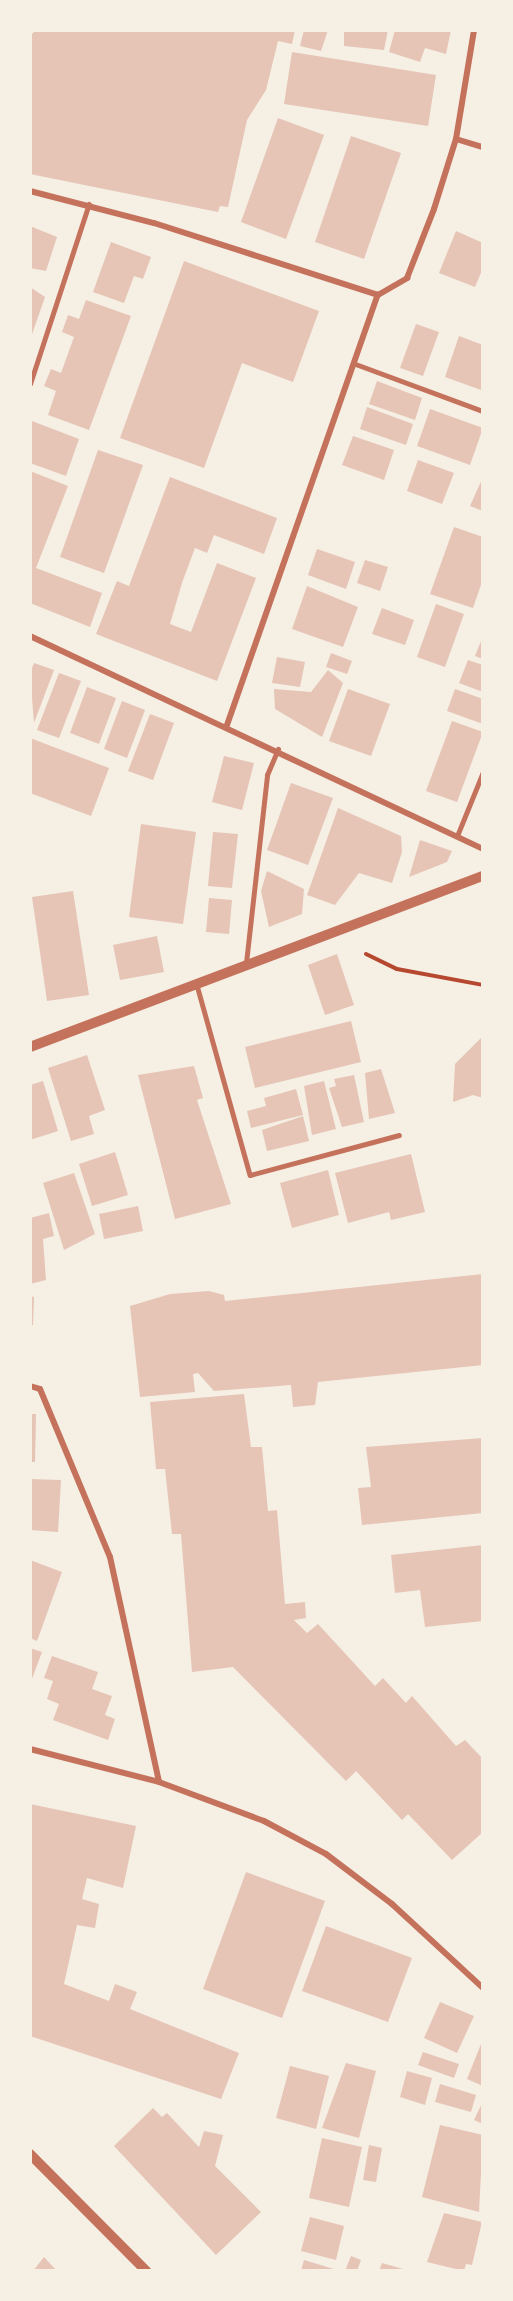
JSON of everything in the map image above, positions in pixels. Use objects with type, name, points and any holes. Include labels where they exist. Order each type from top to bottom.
[{"type":"street","points":[[227,725],[378,295],[407,278],[456,139],[474,30]]},
{"type":"street","points":[[456,139],[483,147]]},
{"type":"street","points":[[30,191],[89,204],[378,295]]},
{"type":"street","points":[[30,636],[227,725],[483,849]]},
{"type":"street","points":[[30,1047],[246,963],[483,876]]},
{"type":"street","points":[[30,1386],[40,1389],[110,1557],[159,1782]]},
{"type":"street","points":[[30,1749],[159,1782],[264,1821],[326,1854],[392,1904],[483,1988]]},
{"type":"street","points":[[30,2154],[146,2271]]},
{"type":"lane","points":[[30,384],[89,204]]},
{"type":"lane","points":[[353,363],[483,411]]},
{"type":"lane","points":[[246,963],[267,775],[278,749]]},
{"type":"lane","points":[[458,836],[483,772]]},
{"type":"lane","points":[[196,982],[250,1175],[399,1135]]},
{"type":"path","points":[[366,954],[397,969],[483,985]]},
{"type":"building","points":[[36,30],[295,30],[292,44],[278,41],[266,90],[247,120],[228,207],[220,206],[218,212],[30,174],[30,36]]},
{"type":"building","points":[[304,30],[328,30],[321,51],[300,46]]},
{"type":"building","points":[[344,30],[388,30],[384,50],[344,46]]},
{"type":"building","points":[[395,30],[451,30],[446,54],[425,48],[420,62],[389,52]]},
{"type":"building","points":[[292,52],[436,75],[428,126],[284,104]]},
{"type":"building","points":[[278,118],[324,135],[286,239],[241,222]]},
{"type":"building","points":[[351,136],[401,153],[364,259],[315,242]]},
{"type":"building","points":[[30,226],[57,237],[46,271],[30,268]]},
{"type":"building","points":[[456,231],[483,243],[483,268],[475,287],[439,273]]},
{"type":"building","points":[[111,242],[151,257],[143,279],[134,276],[124,303],[93,292]]},
{"type":"building","points":[[184,261],[319,311],[293,382],[242,363],[204,468],[120,438]]},
{"type":"building","points":[[30,287],[45,297],[30,340]]},
{"type":"building","points":[[86,300],[131,316],[89,430],[48,415],[56,391],[44,386],[51,369],[61,373],[74,337],[62,332],[68,315],[79,319]]},
{"type":"building","points":[[416,324],[439,332],[423,376],[400,368]]},
{"type":"building","points":[[459,336],[483,345],[481,390],[445,377]]},
{"type":"building","points":[[377,381],[422,398],[415,420],[369,404]]},
{"type":"building","points":[[367,407],[413,424],[406,445],[360,429]]},
{"type":"building","points":[[430,409],[483,428],[470,465],[417,446]]},
{"type":"building","points":[[32,421],[79,439],[66,476],[30,463]]},
{"type":"building","points":[[353,436],[394,450],[384,480],[342,465]]},
{"type":"building","points":[[98,450],[143,465],[104,573],[60,557]]},
{"type":"building","points":[[418,460],[454,473],[442,504],[407,491]]},
{"type":"building","points":[[30,471],[68,486],[36,568],[102,593],[90,627],[30,603]]},
{"type":"building","points":[[170,477],[277,518],[264,554],[214,535],[207,553],[195,548],[182,583],[170,624],[191,632],[217,563],[256,578],[217,681],[96,634],[117,581],[129,586]]},
{"type":"building","points":[[483,477],[483,511],[470,506]]},
{"type":"building","points":[[454,527],[483,537],[483,579],[473,608],[430,594]]},
{"type":"building","points":[[317,549],[355,562],[346,589],[308,575]]},
{"type":"building","points":[[365,560],[388,567],[380,591],[357,583]]},
{"type":"building","points":[[307,586],[358,607],[343,647],[292,629]]},
{"type":"building","points":[[436,604],[464,614],[445,667],[417,657]]},
{"type":"building","points":[[382,608],[414,620],[405,645],[372,634]]},
{"type":"building","points":[[483,636],[483,659],[475,656]]},
{"type":"building","points":[[331,653],[352,661],[347,674],[326,667]]},
{"type":"building","points":[[277,657],[305,662],[300,687],[272,683]]},
{"type":"building","points":[[468,660],[483,665],[483,692],[459,683]]},
{"type":"building","points":[[34,663],[54,670],[34,723],[30,673]]},
{"type":"building","points":[[328,670],[343,683],[322,737],[275,709],[274,689],[311,692]]},
{"type":"building","points":[[59,673],[81,681],[59,738],[37,730]]},
{"type":"building","points":[[87,687],[116,698],[99,744],[70,733]]},
{"type":"building","points":[[348,689],[390,704],[371,756],[329,741]]},
{"type":"building","points":[[455,689],[483,699],[483,724],[447,711]]},
{"type":"building","points":[[122,701],[145,710],[127,758],[104,749]]},
{"type":"building","points":[[150,714],[174,723],[153,780],[128,771]]},
{"type":"building","points":[[452,721],[483,732],[457,802],[426,791]]},
{"type":"building","points":[[30,738],[109,768],[91,816],[30,793]]},
{"type":"building","points":[[224,756],[254,763],[242,810],[212,802]]},
{"type":"building","points":[[291,783],[333,798],[308,865],[267,850]]},
{"type":"building","points":[[338,808],[401,836],[402,852],[392,883],[359,873],[335,905],[307,895]]},
{"type":"building","points":[[141,824],[196,832],[183,924],[129,917]]},
{"type":"building","points":[[213,832],[238,834],[232,888],[208,886]]},
{"type":"building","points":[[420,840],[452,851],[447,862],[409,877]]},
{"type":"building","points":[[267,871],[304,889],[302,914],[269,927],[261,891]]},
{"type":"building","points":[[73,891],[89,995],[47,1001],[32,897]]},
{"type":"building","points":[[209,898],[232,900],[229,934],[206,932]]},
{"type":"building","points":[[157,936],[164,972],[120,980],[113,945]]},
{"type":"building","points":[[337,954],[354,1005],[325,1015],[308,965]]},
{"type":"building","points":[[351,1021],[361,1062],[255,1088],[245,1047]]},
{"type":"building","points":[[483,1036],[483,1098],[473,1095],[453,1102],[455,1064]]},
{"type":"building","points":[[87,1055],[105,1110],[89,1116],[94,1134],[71,1141],[48,1068]]},
{"type":"building","points":[[194,1066],[203,1098],[197,1100],[231,1204],[175,1219],[138,1075]]},
{"type":"building","points":[[381,1069],[395,1113],[369,1119],[365,1073]]},
{"type":"building","points":[[354,1075],[364,1122],[342,1127],[329,1088],[336,1086],[334,1079]]},
{"type":"building","points":[[43,1081],[58,1131],[30,1140],[30,1085]]},
{"type":"building","points":[[324,1081],[336,1129],[312,1135],[304,1086]]},
{"type":"building","points":[[296,1089],[303,1115],[251,1128],[247,1111],[266,1106],[264,1098]]},
{"type":"building","points":[[303,1116],[309,1141],[267,1151],[262,1130]]},
{"type":"building","points":[[115,1152],[128,1195],[92,1206],[79,1164]]},
{"type":"building","points":[[411,1154],[425,1212],[391,1220],[389,1212],[348,1223],[335,1173]]},
{"type":"building","points":[[328,1170],[339,1215],[292,1228],[280,1183]]},
{"type":"building","points":[[74,1173],[95,1234],[64,1250],[43,1183]]},
{"type":"building","points":[[138,1206],[143,1231],[104,1239],[99,1214]]},
{"type":"building","points":[[49,1213],[54,1236],[43,1239],[46,1280],[30,1284],[30,1218]]},
{"type":"building","points":[[483,1274],[483,1365],[318,1382],[315,1405],[293,1407],[291,1385],[214,1391],[198,1373],[193,1374],[195,1392],[140,1397],[130,1306],[170,1294],[209,1291],[224,1295],[225,1301]]},
{"type":"building","points":[[30,1296],[34,1297],[33,1325],[30,1325]]},
{"type":"building","points":[[244,1394],[251,1447],[262,1447],[268,1511],[277,1510],[285,1604],[305,1602],[306,1618],[294,1620],[307,1633],[318,1624],[375,1686],[383,1678],[406,1703],[412,1696],[456,1746],[465,1740],[483,1759],[483,1832],[452,1860],[408,1814],[402,1820],[356,1771],[346,1781],[233,1667],[192,1672],[181,1534],[172,1534],[165,1469],[156,1469],[150,1402]]},
{"type":"building","points":[[30,1414],[36,1414],[35,1462],[30,1462]]},
{"type":"building","points":[[483,1438],[483,1513],[362,1525],[358,1488],[371,1487],[366,1447]]},
{"type":"building","points":[[30,1479],[61,1480],[58,1532],[30,1530]]},
{"type":"building","points":[[483,1545],[483,1621],[425,1627],[420,1590],[395,1593],[391,1555]]},
{"type":"building","points":[[30,1560],[62,1572],[37,1641],[30,1638]]},
{"type":"building","points":[[30,1648],[42,1652],[30,1684]]},
{"type":"building","points":[[52,1656],[98,1672],[92,1689],[112,1696],[105,1715],[115,1719],[108,1740],[53,1720],[59,1704],[47,1699],[53,1681],[44,1678]]},
{"type":"building","points":[[30,1804],[136,1826],[123,1888],[87,1878],[82,1899],[99,1904],[95,1928],[77,1925],[64,1984],[109,2001],[115,1984],[137,1992],[130,2009],[239,2053],[221,2099],[30,2036]]},
{"type":"building","points":[[246,1872],[325,1901],[282,2018],[203,1989]]},
{"type":"building","points":[[326,1926],[412,1958],[388,2022],[302,1991]]},
{"type":"building","points":[[440,2002],[474,2016],[457,2053],[424,2038]]},
{"type":"building","points":[[483,2039],[483,2086],[467,2079]]},
{"type":"building","points":[[423,2052],[459,2064],[454,2078],[418,2065]]},
{"type":"building","points":[[346,2063],[376,2071],[359,2138],[322,2128]]},
{"type":"building","points":[[290,2066],[329,2076],[316,2129],[276,2118]]},
{"type":"building","points":[[407,2071],[432,2078],[425,2105],[400,2097]]},
{"type":"building","points":[[440,2084],[476,2095],[471,2112],[435,2102]]},
{"type":"building","points":[[483,2101],[483,2124],[474,2120]]},
{"type":"building","points":[[153,2108],[162,2117],[167,2113],[199,2147],[204,2131],[223,2135],[215,2166],[261,2212],[216,2255],[114,2146]]},
{"type":"building","points":[[440,2125],[483,2135],[479,2212],[422,2197]]},
{"type":"building","points":[[322,2138],[362,2147],[349,2207],[309,2198]]},
{"type":"building","points":[[369,2145],[382,2148],[376,2182],[363,2180]]},
{"type":"building","points":[[444,2213],[482,2222],[472,2265],[466,2264],[464,2271],[427,2262]]},
{"type":"building","points":[[310,2217],[344,2226],[336,2260],[301,2251]]},
{"type":"building","points":[[351,2256],[361,2260],[357,2271],[345,2271]]},
{"type":"building","points":[[44,2257],[57,2271],[33,2271]]},
{"type":"building","points":[[304,2260],[337,2270],[337,2271],[301,2271]]},
{"type":"building","points":[[382,2263],[403,2269],[403,2271],[379,2271]]}]
